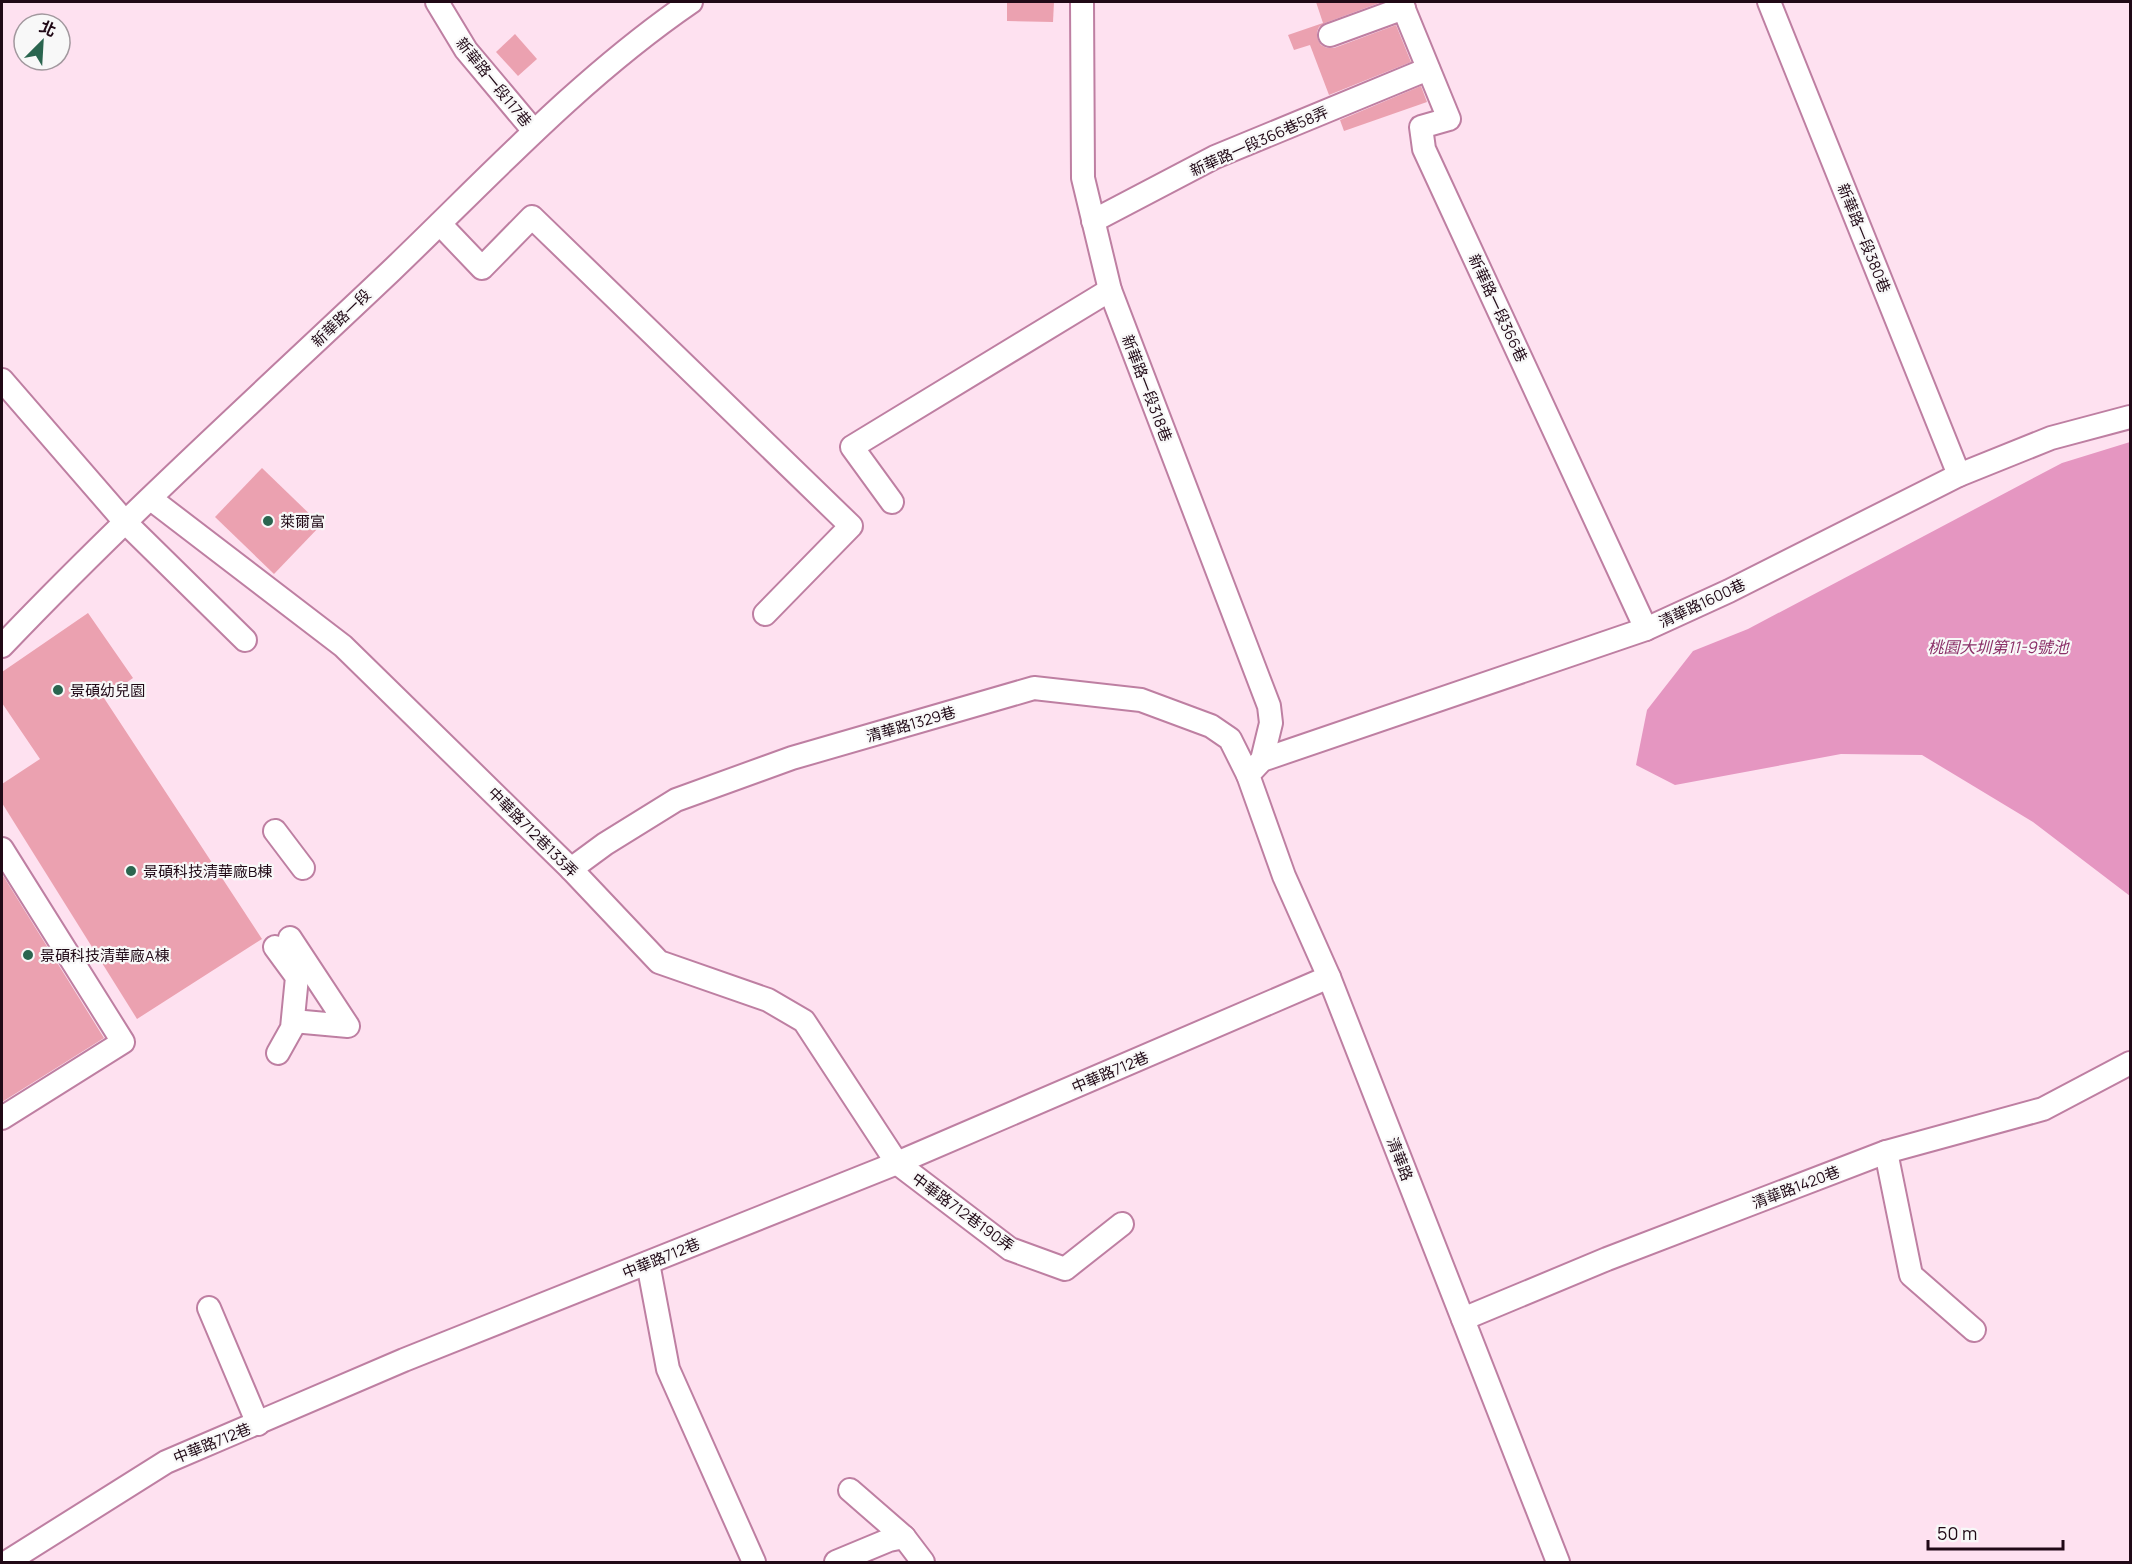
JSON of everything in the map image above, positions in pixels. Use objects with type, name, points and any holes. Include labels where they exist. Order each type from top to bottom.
[{"type":"street","name":"新華路一段117巷","points":[[437,2],[465,50],[534,131]]},
{"type":"street","name":"新華路一段","points":[[2,646],[126,523],[440,224],[534,131],[646,33],[691,2]]},
{"type":"street","name":"新華路一段318巷","points":[[1082,2],[1083,178],[1110,290],[1269,706],[1271,723],[1255,767]]},
{"type":"street","name":"新華路一段380巷","points":[[1769,2],[1959,476]]},
{"type":"street","points":[[1330,35],[1403,5]]},
{"type":"street","name":"新華路一段366巷","points":[[1403,5],[1449,119],[1421,127],[1424,150],[1646,629]]},
{"type":"street","name":"新華路一段366巷58弄","points":[[1093,221],[1215,157],[1428,69]]},
{"type":"street","points":[[440,224],[482,268],[532,217],[851,526],[765,614]]},
{"type":"street","points":[[892,502],[852,447],[1110,290]]},
{"type":"street","points":[[2,380],[126,523],[245,640]]},
{"type":"street","name":"清華路1600巷","points":[[1255,767],[1646,629],[1729,591],[1959,476],[2051,438],[2130,417]]},
{"type":"street","name":"中華路712巷133弄","points":[[151,499],[343,646],[571,869],[659,962],[768,1000],[804,1021],[897,1163]]},
{"type":"street","name":"清華路1329巷","points":[[571,869],[605,844],[676,800],[792,758],[1034,688],[1141,700],[1211,726],[1230,740],[1255,767]]},
{"type":"street","name":"清華路","points":[[1255,767],[1284,876],[1329,977],[1558,1563]]},
{"type":"street","points":[[275,831],[303,868]]},
{"type":"street","points":[[2,849],[123,1042],[2,1118]]},
{"type":"street","points":[[278,1053],[292,1028],[297,977],[283,942],[348,1026],[293,1021]]},
{"type":"street","name":"中華路712巷","points":[[7,1563],[166,1462],[404,1360],[897,1163],[1329,977]]},
{"type":"street","name":"清華路1420巷","points":[[1463,1319],[1607,1259],[1886,1152],[2043,1109],[2130,1063]]},
{"type":"street","points":[[1886,1152],[1911,1275],[1974,1330]]},
{"type":"street","name":"中華路712巷190弄","points":[[897,1163],[1010,1249],[1065,1269],[1122,1224]]},
{"type":"street","points":[[648,1263],[668,1369],[754,1563]]},
{"type":"street","points":[[209,1308],[258,1424]]},
{"type":"street","points":[[850,1490],[904,1537],[923,1563]]},
{"type":"street","points":[[836,1563],[890,1540],[904,1537]]},
{"type":"water","name":"桃園大圳第11-9號池","points":[[2130,442],[2130,896],[2033,822],[1922,755],[1841,754],[1675,785],[1636,765],[1647,710],[1693,651],[1748,629],[2062,463]]},
{"type":"building","points":[[1007,2],[1054,2],[1053,22],[1007,21]]},
{"type":"building","points":[[1316,2],[1382,2],[1325,23],[1319,27],[1318,40],[1327,48],[1334,48],[1396,25],[1411,62],[1329,95],[1310,45],[1294,50],[1288,35],[1323,23]]},
{"type":"building","points":[[515,34],[537,59],[518,76],[496,52]]},
{"type":"building","points":[[1421,86],[1427,102],[1344,131],[1340,120]]},
{"type":"building","name":"萊爾富","points":[[262,468],[321,525],[274,574],[215,517]]},
{"type":"building","name":"景碩科技清華廠B棟","points":[[88,613],[133,678],[104,698],[262,939],[137,1019],[2,803],[2,784],[40,759],[2,703],[2,672]]},
{"type":"building","name":"景碩科技清華廠A棟","points":[[2,874],[104,1038],[2,1102]]},
{"type":"place","name":"萊爾富","points":[[268,521]]},
{"type":"place","name":"景碩幼兒園","points":[[58,690]]},
{"type":"place","name":"景碩科技清華廠B棟","points":[[131,871]]},
{"type":"place","name":"景碩科技清華廠A棟","points":[[28,955]]}]
